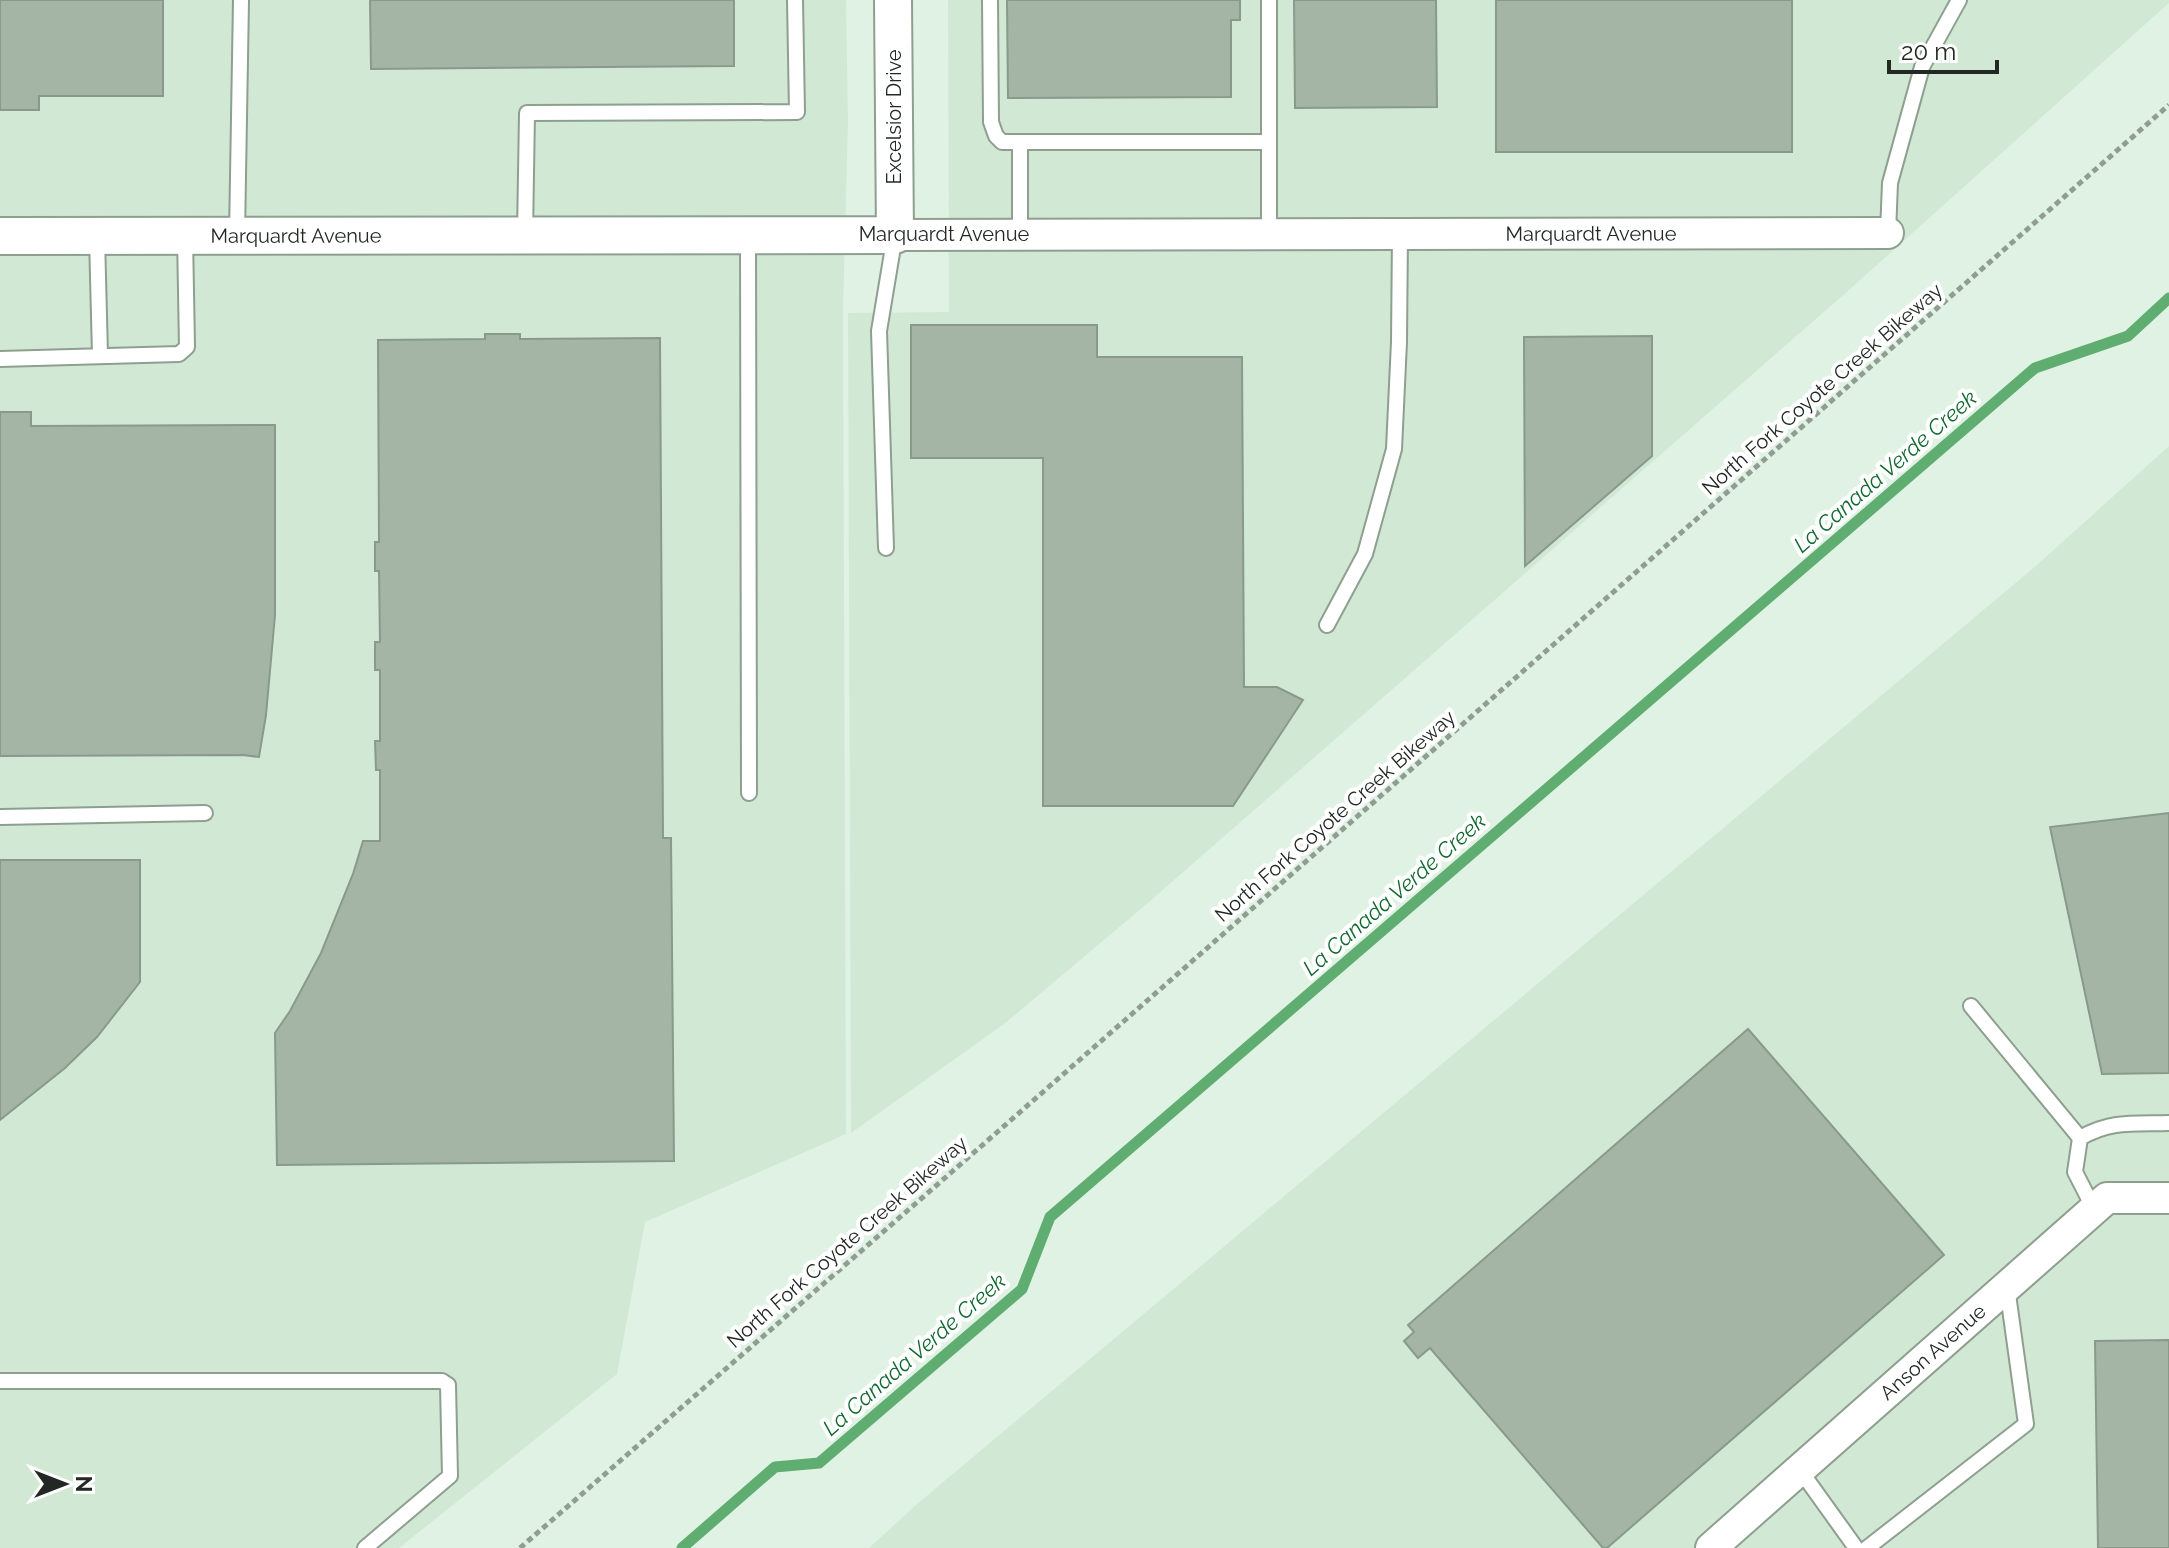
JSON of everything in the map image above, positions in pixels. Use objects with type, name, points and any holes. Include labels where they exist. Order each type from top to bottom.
[{"type":"street","name":"Excelsior Drive","points":[[893,0],[895,235]]},
{"type":"street","name":"Marquardt Avenue","points":[[0,236],[1888,233]]},
{"type":"street","name":"Anson Avenue","points":[[1711,1548],[2107,1198],[2169,1198]]},
{"type":"lane","points":[[237,236],[241,0]]},
{"type":"lane","points":[[525,235],[527,113],[797,112],[795,0]]},
{"type":"lane","points":[[990,0],[991,122],[1002,142],[1269,142]]},
{"type":"lane","points":[[1269,0],[1269,234]]},
{"type":"lane","points":[[1888,233],[1890,183],[1922,67],[1959,0]]},
{"type":"lane","points":[[1020,143],[1020,234]]},
{"type":"lane","points":[[1327,625],[1365,554],[1394,449],[1400,234]]},
{"type":"lane","points":[[748,235],[749,793]]},
{"type":"lane","points":[[886,548],[879,331],[895,235]]},
{"type":"lane","points":[[97,236],[100,355]]},
{"type":"lane","points":[[0,359],[179,354],[187,347],[185,236]]},
{"type":"lane","points":[[0,817],[205,813]]},
{"type":"lane","points":[[1971,1006],[2080,1138],[2075,1172],[2094,1209]]},
{"type":"lane","points":[[2080,1138],[2110,1125],[2169,1123]]},
{"type":"lane","points":[[1867,1548],[2026,1424],[2007,1287]]},
{"type":"lane","points":[[0,1381],[442,1381],[448,1385],[450,1476],[365,1548]]},
{"type":"lane","points":[[1800,1470],[1856,1548]]},
{"type":"path","name":"North Fork Coyote Creek Bikeway","points":[[520,1548],[2169,105]]},
{"type":"shaded area","points":[[0,0],[846,0],[848,122],[843,310],[846,1134],[645,1222],[617,1374],[399,1548],[0,1548]]},
{"type":"shaded area","points":[[948,0],[2169,0],[2169,3],[1849,290],[1149,902],[1004,1024],[851,1133],[848,313],[949,312]]},
{"type":"shaded area","points":[[2169,446],[2169,1548],[869,1548],[917,1504],[2037,565]]},
{"type":"building","points":[[0,0],[163,0],[163,96],[39,96],[39,110],[0,110]]},
{"type":"building","points":[[370,0],[734,0],[734,66],[371,69]]},
{"type":"building","points":[[1007,0],[1240,0],[1240,20],[1231,20],[1231,97],[1008,98]]},
{"type":"building","points":[[1294,0],[1436,0],[1437,107],[1295,108]]},
{"type":"building","points":[[1496,0],[1792,0],[1792,152],[1496,152]]},
{"type":"building","points":[[911,325],[1097,325],[1097,357],[1242,357],[1244,687],[1277,687],[1303,700],[1233,806],[1043,806],[1043,458],[911,458]]},
{"type":"building","points":[[485,334],[520,334],[520,339],[660,338],[663,838],[671,838],[674,1161],[277,1165],[275,1033],[321,953],[363,841],[380,841],[380,770],[376,770],[375,741],[380,741],[380,670],[375,670],[375,642],[380,642],[379,571],[375,571],[375,542],[379,542],[378,340],[485,339]]},
{"type":"building","points":[[1652,336],[1652,456],[1525,566],[1524,337]]},
{"type":"building","points":[[0,412],[31,412],[31,426],[275,425],[275,615],[259,757],[0,756]]},
{"type":"building","points":[[2169,813],[2169,1073],[2102,1074],[2050,827]]},
{"type":"building","points":[[0,860],[140,860],[140,982],[97,1037],[65,1068],[0,1120]]},
{"type":"building","points":[[1748,1029],[1944,1255],[1607,1548],[1603,1548],[1430,1348],[1418,1358],[1404,1341],[1414,1332],[1408,1325]]},
{"type":"building","points":[[2169,1340],[2169,1548],[2098,1548],[2095,1341]]},
{"type":"waterway","name":"La Canada Verde Creek","points":[[682,1548],[775,1467],[819,1463],[1022,1289],[1050,1217],[2035,368],[2128,336],[2169,298]]}]
